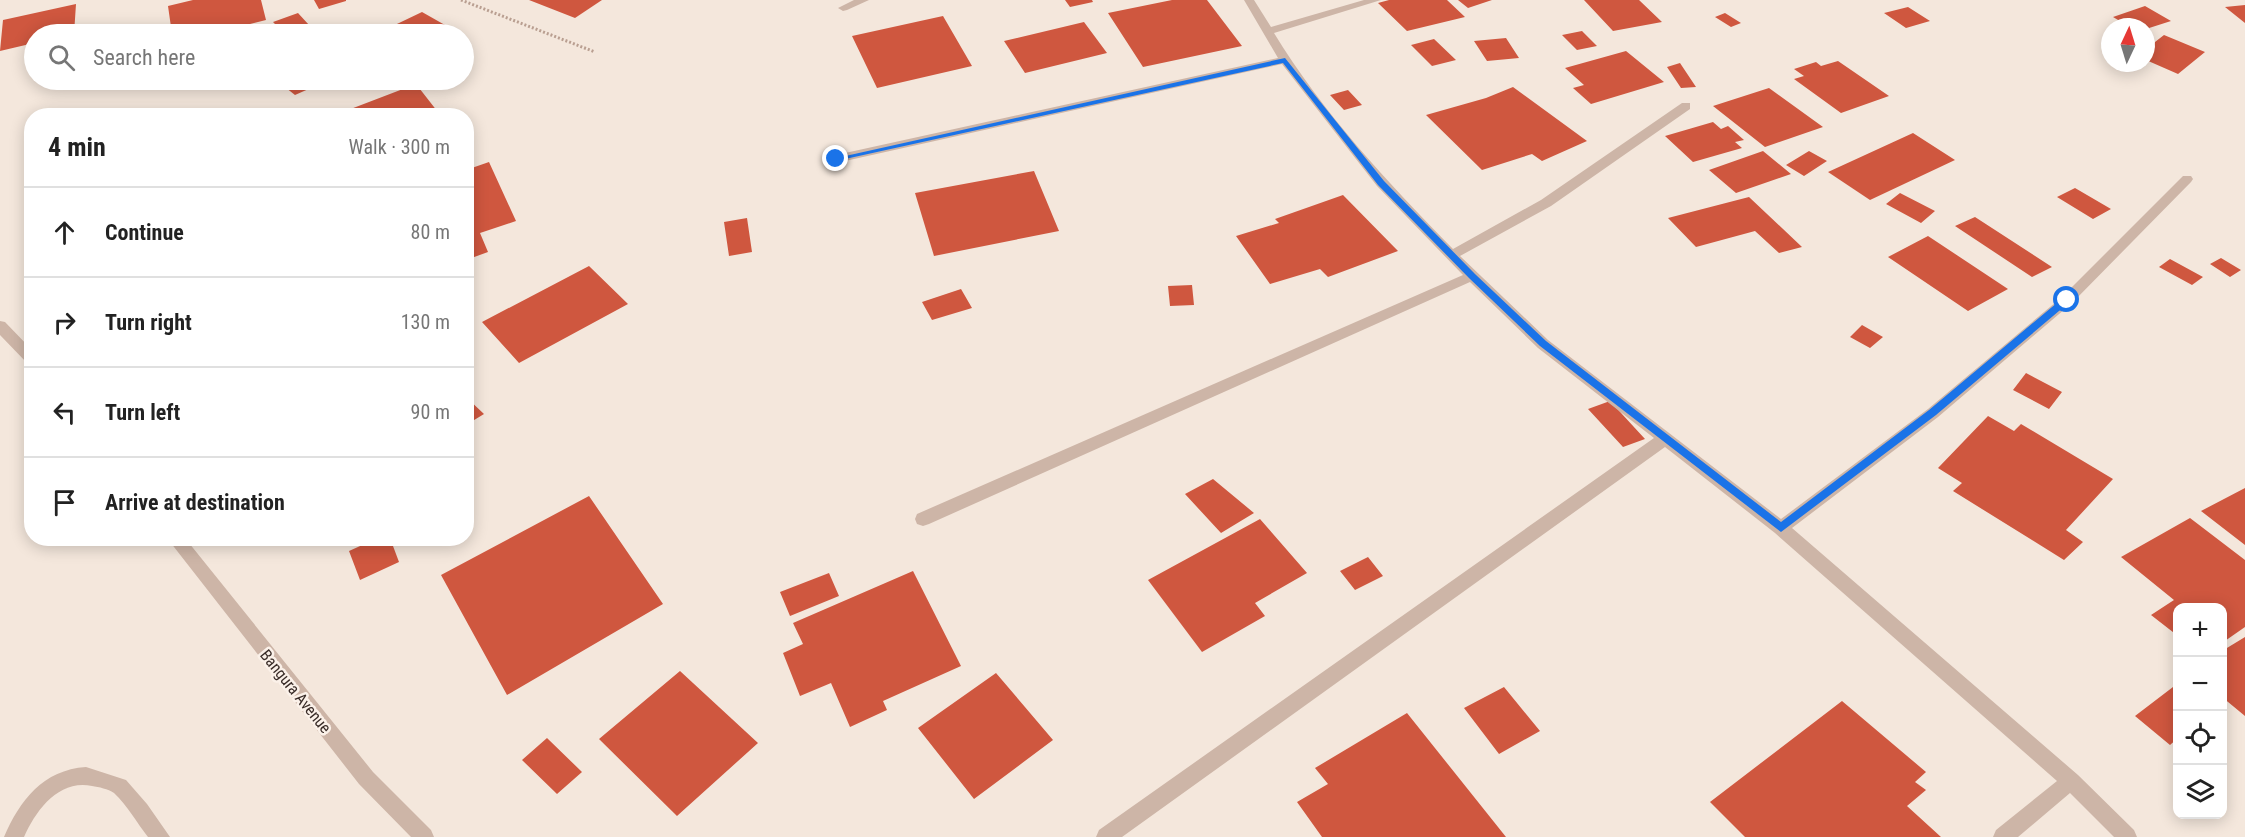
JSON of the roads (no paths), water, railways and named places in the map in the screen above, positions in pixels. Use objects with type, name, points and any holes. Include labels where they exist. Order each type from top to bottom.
[{"type":"street","points":[[843,8],[864,0]]},
{"type":"street","points":[[1249,0],[1285,60],[1381,183],[1472,276],[1543,344],[1781,528],[2071,781],[2127,837]]},
{"type":"street","points":[[1268,31],[1376,0]]},
{"type":"street","points":[[836,159],[1285,60]]},
{"type":"street","points":[[1452,255],[1546,203],[1686,106]]},
{"type":"street","points":[[1781,528],[1933,413],[2067,300],[2187,179]]},
{"type":"street","points":[[923,519],[1472,276]]},
{"type":"street","points":[[0,326],[24,351]]},
{"type":"street","points":[[1106,837],[1665,439]]},
{"type":"street","name":"Bangura Avenue","points":[[181,546],[366,778],[424,837]]},
{"type":"street","points":[[14,837],[21,820],[42,792],[64,778],[90,775],[118,786],[160,837]]},
{"type":"street","points":[[2003,837],[2071,781]]}]
